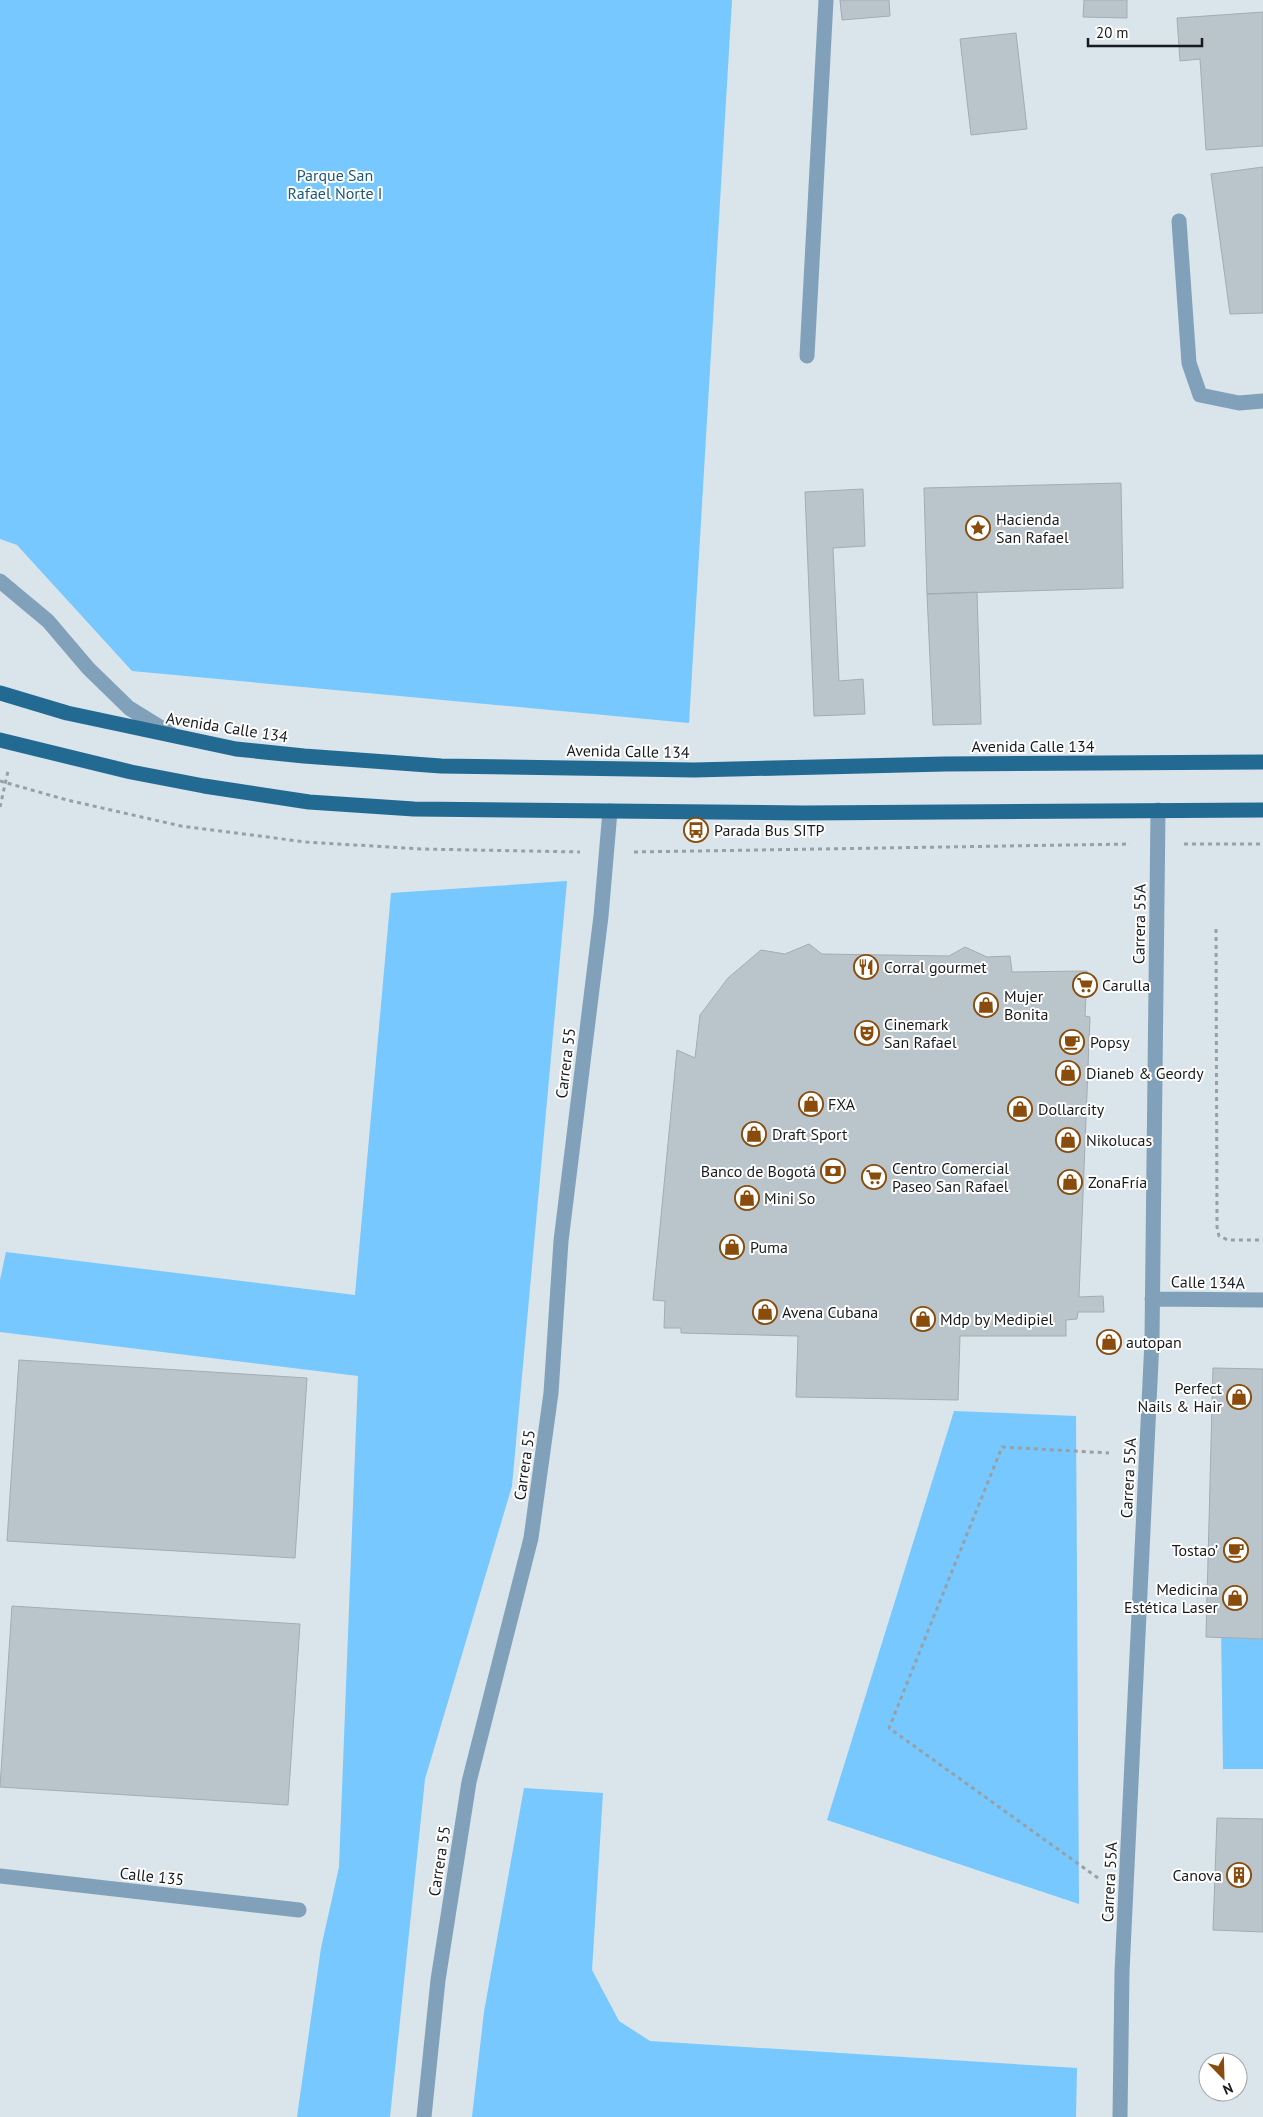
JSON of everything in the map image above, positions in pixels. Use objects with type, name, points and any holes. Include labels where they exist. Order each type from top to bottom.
[{"type":"main road","name":"Avenida Calle 134","points":[[0,693],[67,713],[176,738],[236,749],[441,766],[694,770],[935,764],[1263,762]]},
{"type":"main road","points":[[0,740],[131,772],[310,802],[414,809],[804,814],[1263,810]]},
{"type":"street","points":[[807,356],[826,0]]},
{"type":"street","points":[[1179,222],[1189,362],[1200,395],[1240,403],[1263,402]]},
{"type":"street","points":[[0,581],[48,621],[88,668],[129,708],[176,738]]},
{"type":"street","name":"Carrera 55A","points":[[1120,2117],[1123,1962],[1152,1299],[1158,810]]},
{"type":"street","name":"Carrera 55","points":[[424,2117],[438,1980],[469,1782],[531,1538],[551,1393],[562,1240],[601,916],[610,811]]},
{"type":"street","name":"Calle 134A","points":[[1152,1299],[1263,1300]]},
{"type":"street","name":"Calle 135","points":[[0,1876],[299,1910]]},
{"type":"path","points":[[0,807],[15,744]]},
{"type":"path","points":[[1216,929],[1217,1226],[1219,1236],[1228,1240],[1263,1240]]},
{"type":"path","points":[[1098,1878],[889,1728],[1002,1448],[1110,1453]]},
{"type":"green space","name":"Parque San Rafael Norte I","points":[[0,0],[732,0],[689,723],[132,671],[17,545],[0,539]]},
{"type":"green space","points":[[567,881],[512,1486],[425,1779],[390,2117],[297,2117],[321,1948],[339,1867],[358,1376],[0,1332],[0,1280],[6,1252],[355,1295],[391,893]]},
{"type":"green space","points":[[954,1411],[1076,1416],[1079,1904],[827,1820]]},
{"type":"green space","points":[[1263,1624],[1263,1769],[1223,1769],[1221,1625]]},
{"type":"green space","points":[[524,1788],[603,1793],[592,1970],[619,2021],[650,2041],[1077,2068],[1076,2117],[472,2117],[484,2012]]},
{"type":"building","points":[[840,0],[889,0],[890,16],[842,20]]},
{"type":"building","points":[[1084,0],[1127,0],[1127,18],[1083,17]]},
{"type":"building","points":[[1263,12],[1263,146],[1206,150],[1200,59],[1180,61],[1177,18]]},
{"type":"building","points":[[1016,33],[1027,129],[971,135],[960,39]]},
{"type":"building","points":[[1263,167],[1263,313],[1230,314],[1211,174]]},
{"type":"building","points":[[1121,483],[1123,588],[927,594],[924,488]]},
{"type":"building","points":[[863,489],[865,546],[833,548],[839,681],[863,679],[865,714],[814,716],[805,492]]},
{"type":"building","points":[[977,592],[981,724],[933,725],[927,594]]},
{"type":"building","name":"Centro Comercial Paseo San Rafael","points":[[809,944],[822,954],[949,956],[965,947],[987,957],[1010,956],[1012,972],[1087,971],[1085,1016],[1090,1017],[1079,1297],[1103,1296],[1104,1312],[1078,1312],[1077,1319],[1066,1320],[1066,1336],[960,1336],[958,1400],[796,1397],[798,1336],[681,1333],[681,1328],[664,1328],[665,1301],[653,1300],[677,1050],[695,1058],[700,1015],[728,978],[761,950],[785,954]]},
{"type":"building","points":[[19,1360],[307,1378],[295,1558],[7,1541]]},
{"type":"building","points":[[1213,1368],[1263,1369],[1263,1639],[1206,1637]]},
{"type":"building","points":[[12,1606],[300,1624],[288,1805],[0,1787]]},
{"type":"building","name":"Canova","points":[[1217,1818],[1263,1819],[1263,1932],[1213,1930]]},
{"type":"place","name":"Hacienda San Rafael","points":[[978,528]]},
{"type":"place","name":"Parada Bus SITP","points":[[696,830]]},
{"type":"place","name":"Corral gourmet","points":[[866,967]]},
{"type":"place","name":"Carulla","points":[[1085,985]]},
{"type":"place","name":"Mujer Bonita","points":[[986,1005]]},
{"type":"place","name":"Cinemark San Rafael","points":[[867,1033]]},
{"type":"place","name":"Popsy","points":[[1072,1042]]},
{"type":"place","name":"Dianeb & Geordy","points":[[1068,1073]]},
{"type":"place","name":"FXA","points":[[811,1104]]},
{"type":"place","name":"Dollarcity","points":[[1020,1109]]},
{"type":"place","name":"Draft Sport","points":[[754,1134]]},
{"type":"place","name":"Nikolucas","points":[[1068,1140]]},
{"type":"place","name":"Banco de Bogotá","points":[[833,1171]]},
{"type":"place","name":"Centro Comercial Paseo San Rafael","points":[[874,1177]]},
{"type":"place","name":"ZonaFría","points":[[1070,1182]]},
{"type":"place","name":"Mini So","points":[[747,1198]]},
{"type":"place","name":"Puma","points":[[732,1247]]},
{"type":"place","name":"Avena Cubana","points":[[765,1312]]},
{"type":"place","name":"Mdp by Medipiel","points":[[923,1319]]},
{"type":"place","name":"autopan","points":[[1109,1342]]},
{"type":"place","name":"Perfect Nails & Hair","points":[[1239,1397]]},
{"type":"place","name":"Tostao’","points":[[1236,1550]]},
{"type":"place","name":"Medicina Estética Laser","points":[[1235,1598]]},
{"type":"place","name":"Canova","points":[[1239,1875]]}]
